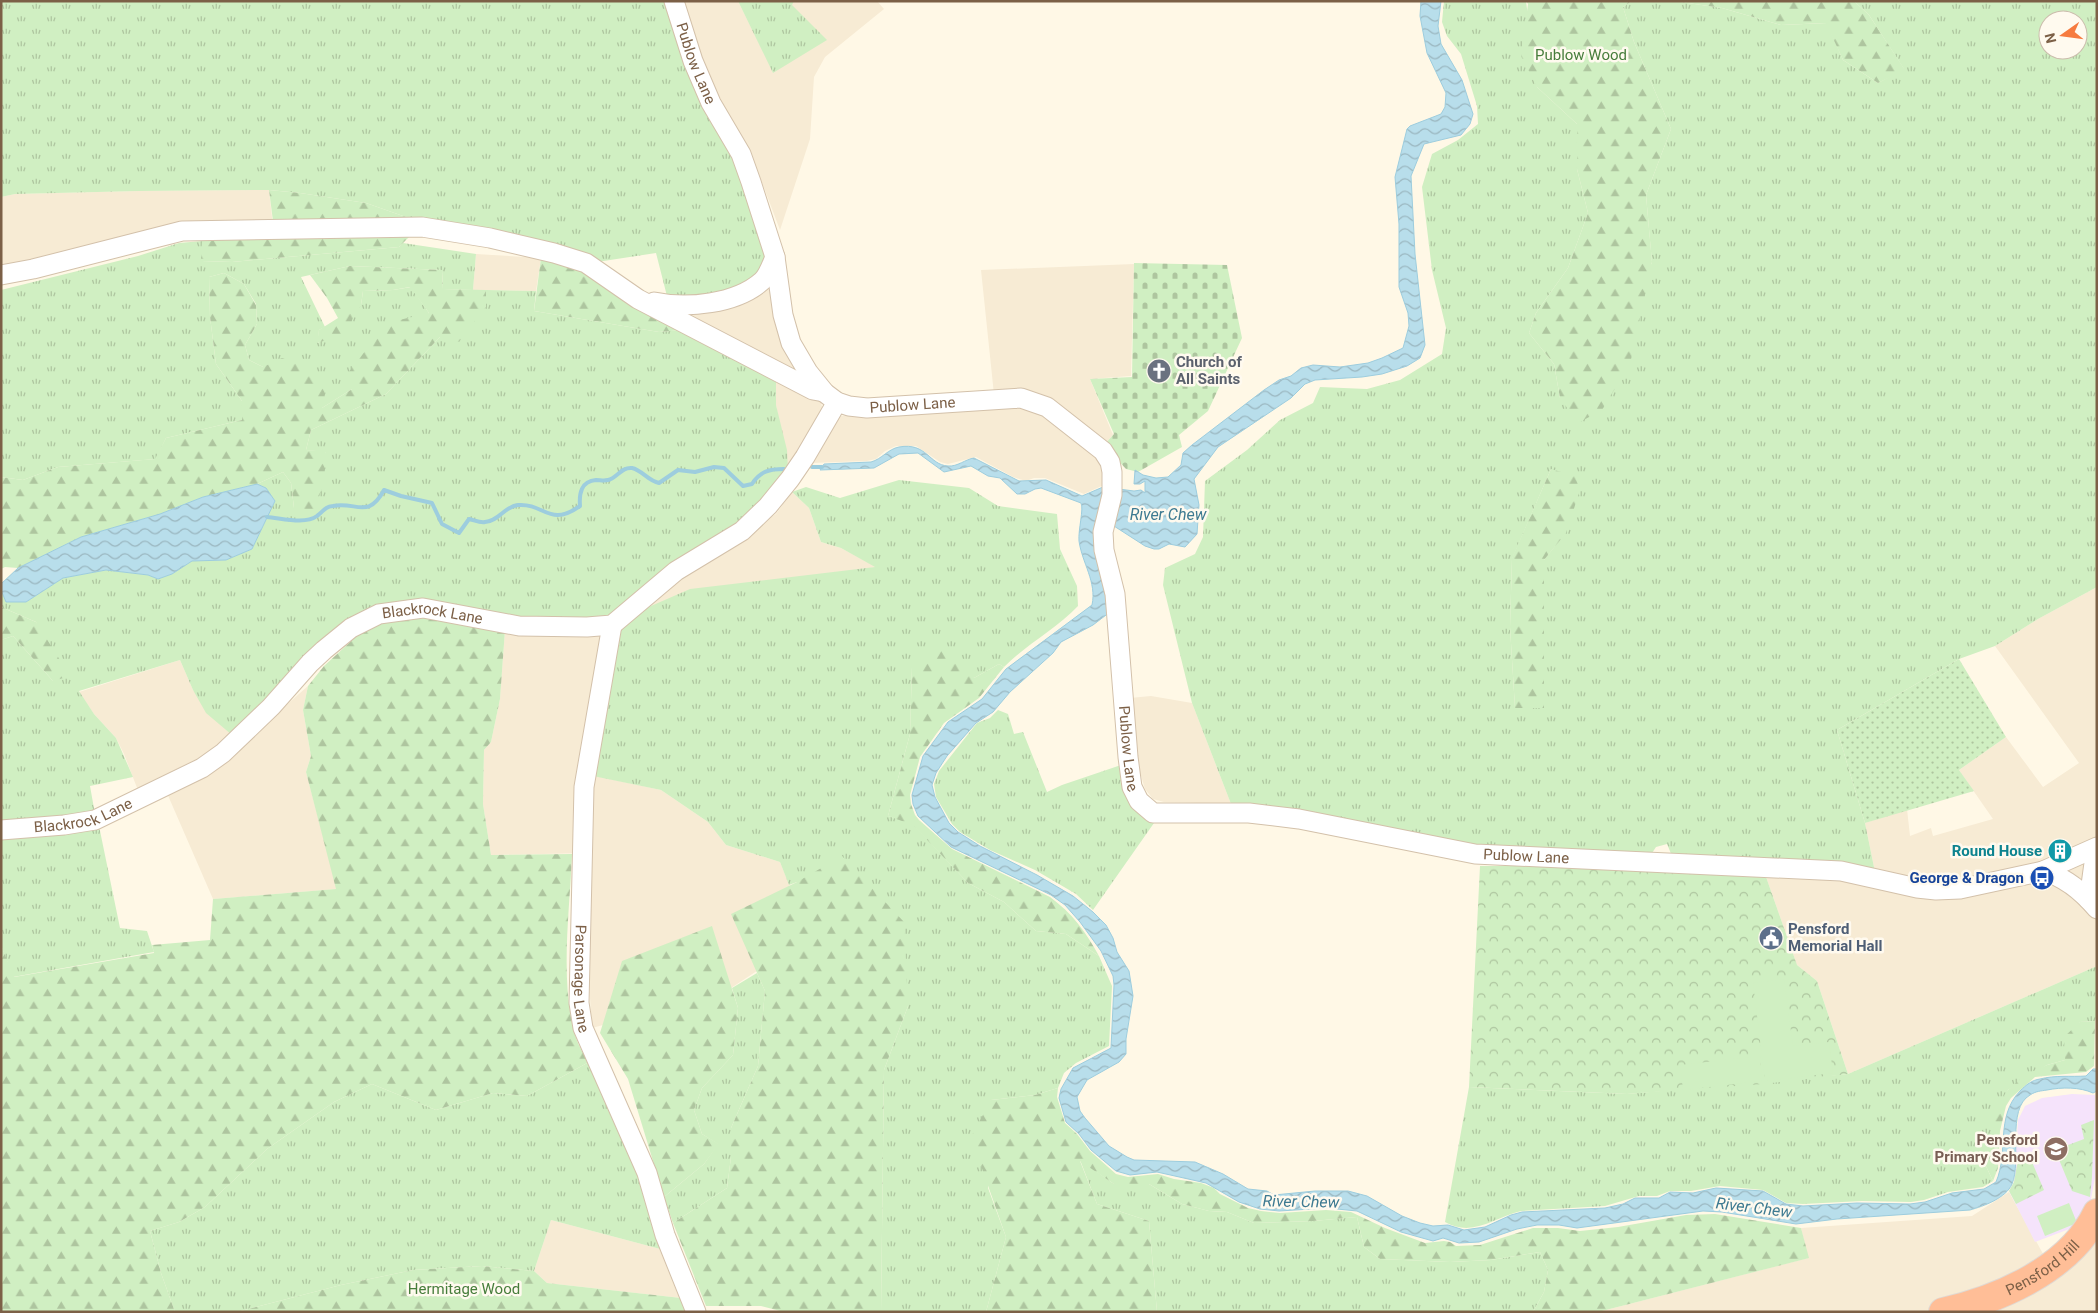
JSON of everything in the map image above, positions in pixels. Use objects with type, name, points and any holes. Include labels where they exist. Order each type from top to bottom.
[{"type":"highway","name":"Pensford Hill","points":[[1943,1312],[1993,1297],[2036,1276],[2075,1244],[2088,1229],[2097,1213]]},
{"type":"street","name":"Publow Lane","points":[[674,1],[693,61],[711,103],[741,154],[767,229],[775,257],[782,316],[791,343],[808,372],[831,397],[849,406],[867,408],[1022,398],[1047,407],[1064,419],[1103,452],[1110,462],[1112,495],[1103,532],[1104,550],[1115,594],[1128,757],[1132,787],[1139,801],[1153,812],[1249,813],[1299,819],[1475,854],[1841,871],[1917,888],[1936,890],[1960,889],[2043,871],[2097,847]]},
{"type":"street","points":[[1,275],[33,269],[182,231],[422,227],[490,238],[562,255],[586,263],[638,299],[813,390],[831,397],[805,458],[768,506],[742,531],[676,571],[612,625]]},
{"type":"street","points":[[638,299],[667,305],[696,306],[722,300],[746,291],[763,280],[775,257]]},
{"type":"street","name":"Blackrock Lane","points":[[1,830],[64,825],[95,820],[202,768],[223,753],[264,714],[324,650],[351,628],[379,614],[423,608],[519,626],[587,627],[612,625]]},
{"type":"street","name":"Parsonage Lane","points":[[612,625],[584,787],[579,1003],[583,1028],[647,1174],[665,1236],[694,1305]]},
{"type":"street","points":[[2093,904],[2094,863],[2097,854]]},
{"type":"street","points":[[2043,871],[2054,874],[2071,884],[2093,904]]},
{"type":"shaded area","points":[[683,1],[738,1],[774,73],[794,1],[877,1],[884,9],[825,57],[814,77],[810,139],[780,230],[758,172],[710,84]]},
{"type":"shaded area","points":[[269,190],[273,226],[182,226],[1,269],[1,197],[15,194]]},
{"type":"shaded area","points":[[476,254],[541,258],[536,291],[473,290]]},
{"type":"shaded area","points":[[1134,264],[1131,376],[1090,379],[1113,435],[1095,455],[1104,470],[1106,484],[1084,494],[1045,478],[1034,478],[1026,481],[1013,477],[976,457],[948,464],[940,462],[916,446],[896,446],[885,451],[876,459],[867,461],[811,463],[834,423],[841,416],[995,404],[981,270]]},
{"type":"shaded area","points":[[770,278],[808,382],[669,310]]},
{"type":"shaded area","points":[[776,382],[812,397],[821,403],[823,410],[788,470],[776,405]]},
{"type":"shaded area","points":[[792,492],[809,508],[821,542],[841,548],[876,567],[829,574],[628,616],[678,574],[776,514]]},
{"type":"shaded area","points":[[2097,587],[2097,966],[1848,1074],[1817,981],[1797,965],[1765,874],[1875,872],[1865,823],[1907,809],[1910,836],[1931,828],[1933,836],[1993,819],[1959,770],[2006,737],[2043,787],[2079,763],[1995,646],[2038,619]]},
{"type":"shaded area","points":[[505,630],[606,631],[582,773],[661,790],[708,822],[726,845],[780,862],[810,936],[725,992],[592,1028],[587,953],[589,853],[491,855],[483,804],[484,750],[491,742],[500,699]]},
{"type":"shaded area","points":[[180,660],[193,690],[241,745],[308,686],[303,710],[311,756],[306,772],[337,889],[213,899],[163,784],[139,793],[116,738],[94,714],[79,692]]},
{"type":"shaded area","points":[[1151,696],[1192,703],[1231,804],[1164,802],[1153,799],[1145,789],[1137,762],[1130,698]]},
{"type":"shaded area","name":"Pensford Primary School","points":[[2072,1094],[2095,1095],[2095,1178],[2090,1204],[2080,1225],[2035,1242],[2009,1191],[2014,1182],[2018,1120],[2025,1106],[2042,1098]]},
{"type":"shaded area","points":[[2009,1192],[2053,1272],[2097,1233],[2097,1312],[1598,1312],[1808,1258],[1801,1228],[1972,1216]]},
{"type":"shaded area","points":[[551,1220],[664,1250],[681,1298],[547,1283],[534,1271]]},
{"type":"green space","points":[[1,1],[668,1],[736,158],[768,258],[760,276],[737,291],[668,300],[656,253],[597,262],[576,251],[493,229],[423,223],[366,203],[269,190],[15,194],[1,197]]},
{"type":"green space","points":[[738,1],[794,1],[792,5],[827,40],[773,73]]},
{"type":"green space","points":[[1444,1],[1526,1],[1537,87],[1577,124],[1577,169],[1588,213],[1568,268],[1536,313],[1529,333],[1554,364],[1560,398],[1652,263],[1646,195],[1671,129],[1634,42],[1623,7],[1632,1],[1674,1],[1722,8],[1781,25],[1827,23],[1843,60],[1878,83],[1904,69],[1869,15],[1854,1],[2097,1],[2097,587],[2038,619],[1995,646],[1959,659],[1837,730],[1865,823],[1875,872],[1672,856],[1667,844],[1656,847],[1650,856],[1480,845],[1231,804],[1192,703],[1163,585],[1165,568],[1195,554],[1203,537],[1205,481],[1247,450],[1280,420],[1313,403],[1320,387],[1367,389],[1400,380],[1442,354],[1446,328],[1432,270],[1422,187],[1432,154],[1458,140],[1478,124],[1477,106],[1461,54],[1447,36],[1442,22]],"holes":[[[1551,469],[1566,532],[1544,560],[1544,707],[1515,708],[1510,627],[1512,559]]]},
{"type":"green space","name":"Publow Wood","points":[[1526,1],[1632,1],[1623,7],[1634,42],[1671,129],[1646,195],[1652,262],[1630,364],[1602,410],[1578,423],[1560,398],[1554,364],[1529,333],[1536,313],[1568,268],[1588,213],[1577,169],[1577,124],[1537,87],[1521,56],[1528,4]]},
{"type":"green space","points":[[1674,1],[1854,1],[1869,15],[1905,70],[1878,83],[1843,60],[1826,23],[1781,25],[1722,8]]},
{"type":"green space","points":[[269,190],[366,203],[423,223],[399,247],[232,262],[201,261],[202,241],[275,237]]},
{"type":"green space","points":[[202,241],[202,261],[232,262],[399,247],[403,243],[476,254],[473,290],[443,289],[442,270],[350,266],[301,277],[325,327],[319,330],[318,343],[361,305],[363,291],[411,287],[429,313],[352,389],[322,408],[263,367],[249,360],[245,345],[257,324],[256,304],[244,284],[224,273],[209,277],[210,317],[216,364],[242,401],[242,420],[166,438],[156,459],[58,467],[23,480],[1,477],[1,290],[138,256],[179,243]]},
{"type":"green space","points":[[541,258],[585,269],[682,330],[659,332],[534,311]]},
{"type":"green space","points":[[1134,263],[1227,265],[1242,338],[1208,411],[1179,435],[1182,447],[1138,472],[1126,469],[1104,445],[1114,434],[1090,379],[1132,377]]},
{"type":"green space","points":[[350,266],[442,270],[443,289],[486,290],[486,306],[459,342],[440,337],[386,394],[311,430],[306,450],[326,451],[323,486],[313,512],[294,508],[291,483],[283,472],[257,484],[203,497],[160,514],[81,537],[18,568],[5,567],[1,569],[1,477],[23,480],[58,467],[155,459],[166,438],[242,420],[242,401],[216,364],[210,317],[209,277],[224,273],[244,284],[256,305],[257,324],[245,345],[249,360],[263,367],[282,358],[313,369],[325,390],[322,408],[352,389],[348,373],[373,341],[395,321],[429,313],[410,287],[393,290],[363,291],[361,305],[343,335],[317,343],[319,330],[338,318],[327,298],[310,275]]},
{"type":"green space","points":[[486,290],[536,291],[534,311],[659,332],[682,330],[776,382],[776,405],[787,450],[788,470],[755,514],[613,615],[559,622],[387,606],[232,735],[206,713],[193,690],[180,660],[79,691],[94,714],[116,738],[133,777],[90,786],[95,814],[1,824],[1,640],[13,636],[53,681],[36,622],[1,607],[1,590],[6,602],[26,602],[63,578],[106,570],[148,575],[158,579],[172,574],[192,561],[226,560],[252,549],[275,501],[266,488],[257,484],[283,472],[291,483],[294,508],[326,452],[306,450],[311,430],[386,394],[440,337],[486,306]]},
{"type":"green space","points":[[1551,469],[1575,476],[1580,490],[1566,533],[1544,560],[1544,708],[1515,708],[1510,627],[1512,558]]},
{"type":"green space","points":[[899,480],[969,488],[998,506],[1057,514],[1060,549],[1077,586],[1078,606],[1004,667],[999,664],[974,678],[912,667],[910,734],[888,816],[912,823],[968,883],[1004,902],[1036,931],[1066,934],[1099,956],[1112,986],[1109,1046],[1076,1063],[1064,1073],[1058,1088],[1035,1095],[991,1100],[988,1188],[1006,1237],[986,1312],[881,1312],[884,1070],[908,1006],[797,882],[789,885],[780,862],[726,845],[708,822],[661,790],[593,776],[618,626],[628,616],[690,589],[875,567],[841,548],[821,542],[809,508],[792,492],[806,487],[840,498]]},
{"type":"green space","points":[[1,607],[36,622],[70,676],[53,681],[13,636],[1,640]]},
{"type":"green space","points":[[420,617],[505,630],[500,699],[491,742],[484,750],[483,804],[491,855],[572,854],[567,947],[568,994],[576,1038],[589,1062],[527,1096],[493,1093],[436,1110],[372,1084],[334,1102],[267,1149],[205,1207],[179,1222],[150,1231],[161,1273],[175,1312],[1,1312],[1,945],[14,977],[154,953],[152,945],[210,940],[213,899],[336,889],[306,772],[311,756],[303,710],[308,686],[324,666],[360,633],[384,621]]},
{"type":"green space","points":[[939,647],[974,678],[999,664],[1004,667],[979,698],[944,723],[920,757],[910,795],[915,815],[952,849],[1050,897],[1078,924],[1099,956],[1066,934],[1036,931],[1004,902],[968,883],[913,825],[888,816],[910,734],[912,667]]},
{"type":"green space","points":[[1959,659],[2006,737],[1959,770],[1974,791],[1865,823],[1837,730]]},
{"type":"green space","points":[[998,710],[1008,714],[1014,734],[1023,732],[1047,792],[1124,764],[1142,815],[1154,823],[1093,910],[1076,894],[1035,870],[990,850],[960,832],[952,824],[936,797],[934,784],[939,771],[977,723],[990,718]]},
{"type":"green space","points":[[99,826],[120,928],[147,931],[154,952],[13,977],[1,945],[1,838]]},
{"type":"green space","points":[[842,856],[904,922],[908,1006],[884,1070],[881,1312],[784,1312],[761,1306],[706,1306],[673,1223],[727,1188],[731,1157],[731,1128],[758,1066],[765,991],[731,914],[797,882]]},
{"type":"green space","points":[[1480,866],[1539,866],[1765,874],[1797,965],[1817,981],[1848,1074],[1763,1084],[1627,1094],[1469,1087]]},
{"type":"green space","points":[[712,926],[738,1008],[733,1055],[702,1088],[694,1110],[702,1134],[719,1144],[704,1164],[664,1197],[628,1079],[600,1033],[622,961]]},
{"type":"green space","points":[[2097,966],[2097,1014],[2095,1021],[2080,1022],[2065,1060],[2047,1065],[2008,1090],[1984,1162],[1993,1181],[1983,1187],[1948,1192],[1911,1202],[1862,1201],[1803,1204],[1786,1203],[1763,1190],[1720,1186],[1691,1191],[1670,1191],[1657,1196],[1639,1196],[1605,1206],[1521,1211],[1474,1227],[1465,1228],[1445,1222],[1469,1087],[1627,1094],[1848,1074]]},
{"type":"green space","points":[[757,973],[765,991],[758,1066],[731,1128],[731,1157],[727,1188],[673,1223],[664,1197],[704,1164],[718,1144],[702,1134],[694,1110],[702,1088],[733,1055],[738,1008],[732,988]]},
{"type":"green space","points":[[1784,979],[1793,1046],[1829,1042],[1833,1073],[1765,1081],[1753,983]]},
{"type":"green space","points":[[2095,1021],[2094,1066],[2086,1072],[2035,1077],[2011,1098],[2006,1106],[2000,1131],[1998,1168],[1993,1181],[1984,1162],[1997,1105],[2008,1090],[2025,1075],[2047,1065],[2065,1060],[2064,1037],[2080,1022]]},
{"type":"green space","points":[[1760,1056],[1762,1081],[1683,1090],[1680,1065]]},
{"type":"green space","points":[[589,1062],[624,1137],[664,1250],[551,1220],[534,1271],[482,1266],[413,1270],[341,1285],[237,1312],[175,1312],[161,1273],[150,1231],[179,1222],[205,1207],[267,1149],[334,1102],[372,1084],[436,1110],[493,1093],[527,1096]]},
{"type":"green space","points":[[1058,1088],[1057,1097],[1065,1123],[1077,1134],[1090,1151],[1116,1174],[1128,1177],[1158,1174],[1174,1179],[1201,1183],[1214,1188],[1220,1194],[1248,1208],[1261,1211],[1280,1213],[1326,1210],[1351,1212],[1385,1228],[1425,1243],[1444,1241],[1456,1246],[1480,1245],[1533,1228],[1558,1228],[1580,1231],[1618,1227],[1686,1215],[1715,1214],[1801,1228],[1809,1258],[1598,1312],[1533,1312],[1544,1292],[1548,1270],[1540,1252],[1491,1260],[1450,1262],[1380,1259],[1364,1247],[1357,1217],[1254,1223],[1227,1212],[1209,1211],[1182,1204],[1149,1184],[1114,1184],[1080,1161],[1097,1204],[1149,1221],[1157,1312],[986,1312],[1006,1237],[971,1137],[991,1100],[1035,1095]]},
{"type":"green space","points":[[2094,1120],[2090,1197],[2072,1191],[2055,1150],[2084,1139],[2081,1125]]},
{"type":"green space","points":[[2029,1155],[2044,1190],[2016,1204],[2009,1191],[2014,1182],[2018,1159]]},
{"type":"green space","points":[[1080,1160],[1114,1184],[1149,1184],[1182,1204],[1209,1211],[1227,1212],[1254,1223],[1357,1217],[1364,1247],[1380,1259],[1450,1262],[1491,1260],[1540,1252],[1548,1270],[1544,1292],[1533,1312],[1157,1312],[1149,1221],[1097,1204]]},
{"type":"green space","points":[[2069,1203],[2077,1223],[2045,1236],[2037,1216]]},
{"type":"green space","name":"Hermitage Wood","points":[[482,1266],[534,1271],[547,1283],[681,1298],[686,1312],[237,1312],[341,1285],[413,1270]]},
{"type":"water","name":"River Chew","points":[[1421,1],[1441,1],[1438,26],[1441,44],[1462,80],[1473,114],[1470,124],[1461,135],[1424,144],[1411,176],[1415,254],[1425,345],[1420,358],[1407,366],[1382,374],[1315,380],[1305,384],[1291,398],[1218,447],[1194,479],[1199,505],[1197,534],[1185,547],[1169,544],[1159,549],[1154,549],[1145,546],[1100,517],[1110,612],[1093,625],[1061,642],[1053,653],[1010,692],[993,712],[976,723],[947,756],[936,773],[932,785],[935,797],[949,823],[958,832],[980,846],[1073,896],[1093,912],[1106,925],[1113,938],[1117,952],[1129,971],[1133,996],[1126,1039],[1126,1054],[1119,1062],[1087,1080],[1077,1097],[1080,1111],[1109,1146],[1134,1160],[1195,1162],[1223,1174],[1248,1189],[1267,1191],[1274,1195],[1315,1191],[1348,1191],[1367,1196],[1402,1216],[1420,1223],[1433,1226],[1448,1225],[1464,1230],[1485,1227],[1522,1212],[1605,1208],[1623,1204],[1635,1198],[1659,1198],[1670,1192],[1693,1193],[1716,1188],[1763,1191],[1786,1204],[1803,1206],[1857,1203],[1910,1204],[1925,1202],[1952,1193],[1984,1189],[1996,1182],[2002,1159],[2005,1123],[2012,1101],[2020,1091],[2029,1083],[2037,1080],[2086,1076],[2093,1069],[2097,1069],[2097,1091],[2093,1093],[2077,1089],[2053,1089],[2038,1091],[2030,1095],[2023,1102],[2018,1112],[2016,1123],[2016,1162],[2012,1184],[2005,1193],[1988,1204],[1970,1210],[1837,1219],[1796,1224],[1722,1212],[1703,1211],[1577,1228],[1559,1225],[1537,1225],[1517,1229],[1479,1242],[1459,1243],[1443,1238],[1433,1241],[1401,1232],[1357,1211],[1327,1208],[1279,1211],[1260,1209],[1239,1202],[1206,1183],[1157,1172],[1130,1175],[1116,1171],[1091,1150],[1079,1134],[1066,1122],[1059,1098],[1061,1089],[1073,1068],[1111,1048],[1114,985],[1113,976],[1101,951],[1065,905],[1051,895],[951,847],[918,816],[913,804],[912,795],[923,756],[948,722],[982,699],[1006,669],[1092,605],[1091,580],[1079,541],[1082,506],[1081,503],[1041,488],[1025,494],[1017,494],[1000,478],[988,476],[971,466],[944,472],[918,453],[899,454],[874,468],[820,470],[824,464],[871,462],[895,448],[908,446],[922,451],[942,465],[955,465],[974,458],[1019,481],[1046,480],[1082,496],[1103,487],[1134,491],[1141,490],[1145,493],[1145,481],[1140,484],[1134,484],[1135,470],[1143,475],[1156,478],[1168,477],[1181,465],[1183,453],[1192,445],[1279,380],[1291,376],[1301,368],[1313,365],[1340,367],[1368,363],[1403,348],[1409,326],[1408,313],[1399,287],[1399,224],[1395,177],[1407,129],[1410,126],[1441,114],[1445,107],[1446,93],[1427,53],[1420,16]]},
{"type":"water","points":[[257,484],[266,488],[275,501],[252,549],[226,560],[192,561],[172,574],[158,579],[148,575],[106,570],[63,578],[26,602],[6,602],[1,590],[1,584],[18,568],[81,537],[160,514],[203,497]]},
{"type":"waterway","points":[[267,517],[306,520],[312,519],[330,507],[341,505],[367,507],[373,504],[384,490],[432,503],[442,524],[459,533],[469,519],[481,522],[490,521],[509,508],[518,505],[535,507],[554,515],[570,512],[580,506],[582,489],[587,483],[596,480],[608,480],[628,468],[636,469],[659,483],[678,470],[695,472],[714,467],[724,468],[743,486],[752,484],[758,476],[766,472],[784,469]]},
{"type":"waterway","points":[[812,467],[822,467]]},
{"type":"place","name":"Church of All Saints","points":[[1159,371]]},
{"type":"place","name":"Round House","points":[[2060,851]]},
{"type":"place","name":"George & Dragon","points":[[2042,878]]},
{"type":"place","name":"Pensford Memorial Hall","points":[[1771,938]]},
{"type":"place","name":"Pensford Primary School","points":[[2056,1149]]}]
